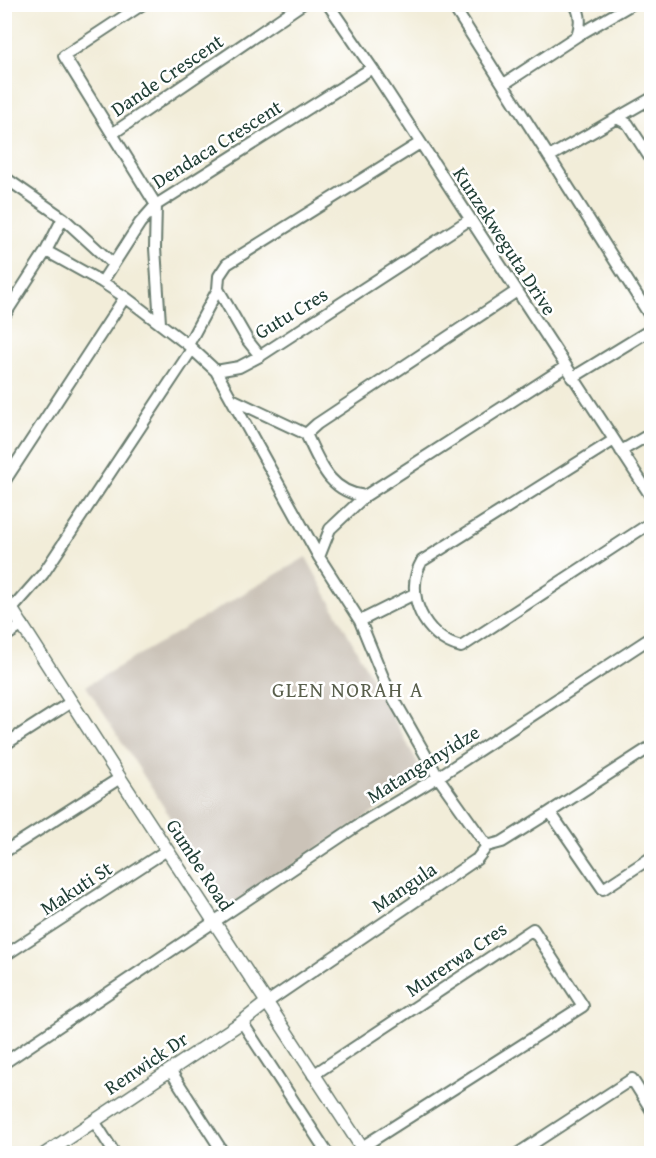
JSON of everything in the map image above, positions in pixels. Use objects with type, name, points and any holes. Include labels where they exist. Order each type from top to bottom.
[{"type":"street","name":"Dendaca Crescent","points":[[143,4],[63,56],[156,205],[372,68]]},
{"type":"street","name":"Dande Crescent","points":[[112,134],[302,4]]},
{"type":"street","name":"Kunzekweguta Drive","points":[[328,4],[372,68],[651,498]]},
{"type":"street","points":[[452,4],[651,319]]},
{"type":"street","points":[[575,4],[579,12],[580,26],[577,36]]},
{"type":"street","points":[[504,84],[577,36],[632,4]]},
{"type":"street","points":[[549,157],[651,98]]},
{"type":"street","points":[[617,118],[628,124],[651,161]]},
{"type":"street","points":[[13,609],[43,574],[190,347],[218,289],[219,276],[227,264],[420,143]]},
{"type":"street","points":[[4,177],[63,218],[113,264]]},
{"type":"street","points":[[102,282],[140,223],[156,205]]},
{"type":"street","points":[[156,205],[155,248],[160,323]]},
{"type":"street","points":[[4,316],[46,251],[63,218]]},
{"type":"street","name":"Gutu Cres","points":[[218,289],[248,341],[260,356],[469,220]]},
{"type":"street","points":[[46,251],[125,297],[190,347],[216,371],[319,557],[360,621],[387,687],[438,777],[488,846]]},
{"type":"street","points":[[306,434],[317,424],[517,291]]},
{"type":"street","points":[[4,482],[125,297]]},
{"type":"street","points":[[572,378],[651,329]]},
{"type":"street","points":[[216,371],[239,367],[260,356]]},
{"type":"street","points":[[319,557],[330,529],[365,496],[565,367]]},
{"type":"street","points":[[234,400],[306,434],[322,468],[339,488],[351,495],[365,496]]},
{"type":"street","points":[[621,451],[651,432]]},
{"type":"street","points":[[614,440],[422,561],[416,572],[414,594],[424,620],[437,636],[450,644],[461,646],[651,522]]},
{"type":"street","points":[[360,621],[414,594]]},
{"type":"street","name":"Gumbe Road","points":[[4,597],[214,923],[364,1150]]},
{"type":"street","points":[[4,637],[23,625]]},
{"type":"street","name":"Matanganyidze","points":[[4,1064],[358,825],[438,777],[651,637]]},
{"type":"street","points":[[4,745],[71,702]]},
{"type":"street","name":"Mangula","points":[[266,1002],[477,859],[488,846],[502,842],[651,746]]},
{"type":"street","points":[[4,852],[120,778]]},
{"type":"street","points":[[550,812],[603,889],[651,857]]},
{"type":"street","name":"Makuti St","points":[[4,956],[167,850]]},
{"type":"street","name":"Murerwa Cres","points":[[313,1075],[533,929],[583,1006],[364,1150]]},
{"type":"street","name":"Renwick Dr","points":[[45,1154],[242,1022],[266,1002]]},
{"type":"street","points":[[242,1022],[328,1154]]},
{"type":"street","points":[[170,1070],[224,1154]]},
{"type":"street","points":[[517,1154],[632,1079],[651,1111]]},
{"type":"street","points":[[94,1121],[115,1154]]},
{"type":"shaded area","points":[[306,557],[426,778],[228,907],[86,686]]},
{"type":"district","name":"GLEN NORAH A","points":[[348,690]]}]
